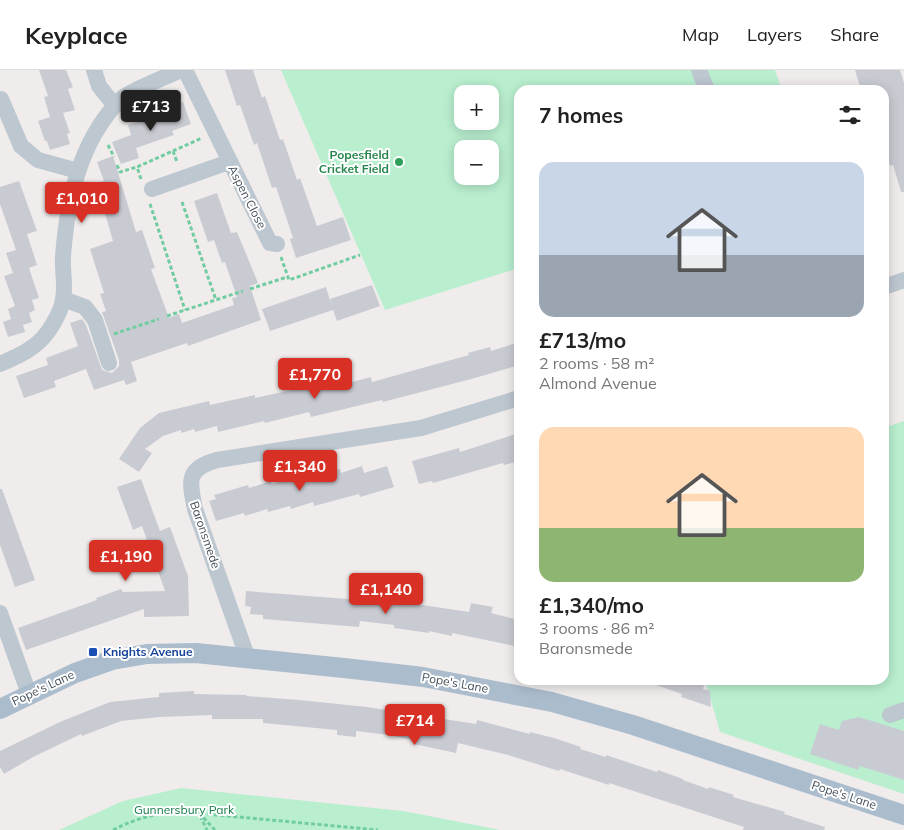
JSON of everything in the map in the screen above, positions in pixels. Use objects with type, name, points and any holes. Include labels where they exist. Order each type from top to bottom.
[{"type":"main road","name":"Pope's Lane","points":[[0,709],[75,673],[103,663],[147,654],[196,653],[423,677],[552,702],[633,725],[904,815]]},
{"type":"street","points":[[94,70],[99,86],[115,106]]},
{"type":"street","points":[[0,364],[29,351],[47,333],[64,299],[63,260],[66,226],[78,172],[90,140],[121,99],[183,70]]},
{"type":"street","name":"Aspen Close","points":[[183,70],[270,243],[277,244]]},
{"type":"street","points":[[699,70],[705,85]]},
{"type":"street","points":[[1,99],[21,146],[38,160],[78,172]]},
{"type":"street","points":[[148,192],[229,162]]},
{"type":"street","points":[[889,285],[904,280]]},
{"type":"street","points":[[64,299],[85,307],[95,320],[109,363]]},
{"type":"street","name":"Baronsmede","points":[[248,658],[195,509],[190,488],[192,475],[201,464],[421,428],[514,400]]},
{"type":"street","points":[[0,613],[29,694]]},
{"type":"path","points":[[117,165],[120,172],[137,167],[215,132]]},
{"type":"path","points":[[173,151],[177,162]]},
{"type":"path","points":[[137,167],[148,192],[185,310]]},
{"type":"path","points":[[182,202],[216,300]]},
{"type":"path","points":[[277,244],[288,280],[360,255]]},
{"type":"path","points":[[250,289],[288,277]]},
{"type":"path","points":[[168,316],[242,291]]},
{"type":"path","points":[[101,339],[159,319]]},
{"type":"path","points":[[113,830],[131,821],[166,812],[199,813],[378,830]]},
{"type":"path","points":[[199,813],[207,830]]},
{"type":"path","points":[[199,813],[215,830]]},
{"type":"green space","name":"Popesfield Cricket Field","points":[[281,70],[775,70],[780,85],[514,85],[514,270],[385,310]]},
{"type":"green space","points":[[904,421],[904,794],[720,732],[706,685],[889,685],[889,426]]},
{"type":"green space","name":"Gunnersbury Park","points":[[181,788],[403,811],[501,830],[59,830],[123,801]]},
{"type":"building","points":[[39,70],[66,70],[73,87],[68,89],[75,110],[63,113],[70,133],[67,134],[70,144],[50,150],[38,121],[50,117],[44,97],[48,96]]},
{"type":"building","points":[[225,70],[253,70],[262,98],[265,96],[280,140],[283,139],[297,180],[300,178],[317,226],[343,217],[351,240],[296,258],[290,239],[293,238],[276,187],[272,188],[257,143],[254,145],[240,105],[237,106]]},
{"type":"building","points":[[855,70],[900,70],[904,83],[904,192],[901,192],[893,165],[890,166],[889,163],[889,85],[860,85]]},
{"type":"building","points":[[183,102],[191,124],[172,131],[174,135],[136,148],[139,158],[121,164],[112,142],[131,135],[128,125],[166,113],[164,108]]},
{"type":"building","points":[[113,156],[136,232],[142,230],[155,268],[151,269],[169,318],[179,314],[182,323],[234,305],[232,298],[237,297],[225,262],[222,263],[214,240],[208,242],[194,201],[217,193],[231,233],[237,232],[258,283],[250,286],[261,320],[188,346],[187,343],[131,362],[137,381],[126,385],[124,380],[94,390],[86,369],[54,381],[56,387],[24,398],[16,376],[48,365],[46,358],[78,346],[70,323],[82,319],[86,325],[102,370],[112,373],[119,366],[119,360],[102,312],[106,311],[100,294],[104,293],[90,249],[113,241],[96,183],[104,181],[97,162]]},
{"type":"building","points":[[19,181],[37,231],[27,234],[37,265],[29,268],[39,298],[32,300],[35,310],[29,313],[32,322],[23,325],[25,332],[8,337],[3,322],[11,319],[8,309],[15,306],[4,276],[13,273],[6,253],[16,250],[0,204],[0,187]]},
{"type":"building","points":[[372,285],[380,306],[337,321],[333,310],[270,331],[262,309],[326,287],[332,307],[330,299]]},
{"type":"building","points":[[514,344],[514,366],[383,402],[382,400],[311,417],[309,412],[218,432],[217,426],[195,432],[194,429],[181,433],[181,430],[163,436],[145,449],[152,453],[139,472],[119,459],[140,428],[159,413],[209,401],[210,405],[255,395],[255,398],[301,388],[302,390],[347,381],[348,383],[371,377],[372,382],[469,355],[468,353],[490,347],[491,351]]},
{"type":"building","points":[[514,435],[514,462],[504,465],[503,463],[433,483],[432,481],[419,484],[412,461],[459,448],[460,452]]},
{"type":"building","points":[[362,466],[364,473],[387,466],[394,487],[360,497],[359,494],[314,506],[313,502],[291,509],[290,506],[268,512],[267,509],[245,516],[244,513],[216,521],[209,501],[216,499],[214,495],[248,485],[249,488],[271,481],[272,484],[293,477],[294,481],[340,469],[341,473]]},
{"type":"building","points":[[141,479],[160,531],[170,527],[188,576],[189,616],[144,617],[144,609],[26,650],[18,628],[97,600],[96,598],[121,589],[123,592],[165,591],[142,526],[133,530],[117,487]]},
{"type":"building","points":[[0,489],[2,489],[35,580],[15,587],[0,545]]},
{"type":"building","points":[[246,591],[374,601],[375,593],[397,596],[396,601],[469,612],[471,603],[493,607],[491,613],[514,619],[514,646],[452,633],[452,636],[429,631],[429,633],[394,628],[394,625],[360,621],[359,627],[263,619],[263,615],[250,614],[251,607],[245,606]]},
{"type":"building","points":[[656,685],[704,685],[703,689],[710,691],[711,707],[681,697],[682,694]]},
{"type":"building","points":[[194,691],[194,694],[247,695],[367,707],[476,724],[477,720],[530,734],[530,732],[554,738],[581,747],[580,749],[606,757],[606,755],[657,772],[658,770],[708,789],[709,787],[734,795],[733,797],[785,812],[784,814],[825,827],[824,830],[743,830],[744,827],[609,783],[609,785],[560,769],[559,771],[508,755],[458,743],[456,753],[414,744],[414,740],[389,735],[356,731],[356,737],[337,735],[337,730],[263,723],[263,719],[212,719],[212,715],[121,721],[82,736],[81,734],[33,757],[4,774],[0,767],[0,751],[60,722],[110,702],[159,697],[159,693]]},
{"type":"building","points":[[859,717],[904,731],[904,780],[860,766],[858,770],[810,754],[820,724],[839,730],[842,721]]},
{"type":"place","name":"Popesfield Cricket Field","points":[[399,162]]},
{"type":"place","name":"Knights Avenue","points":[[93,652]]}]
